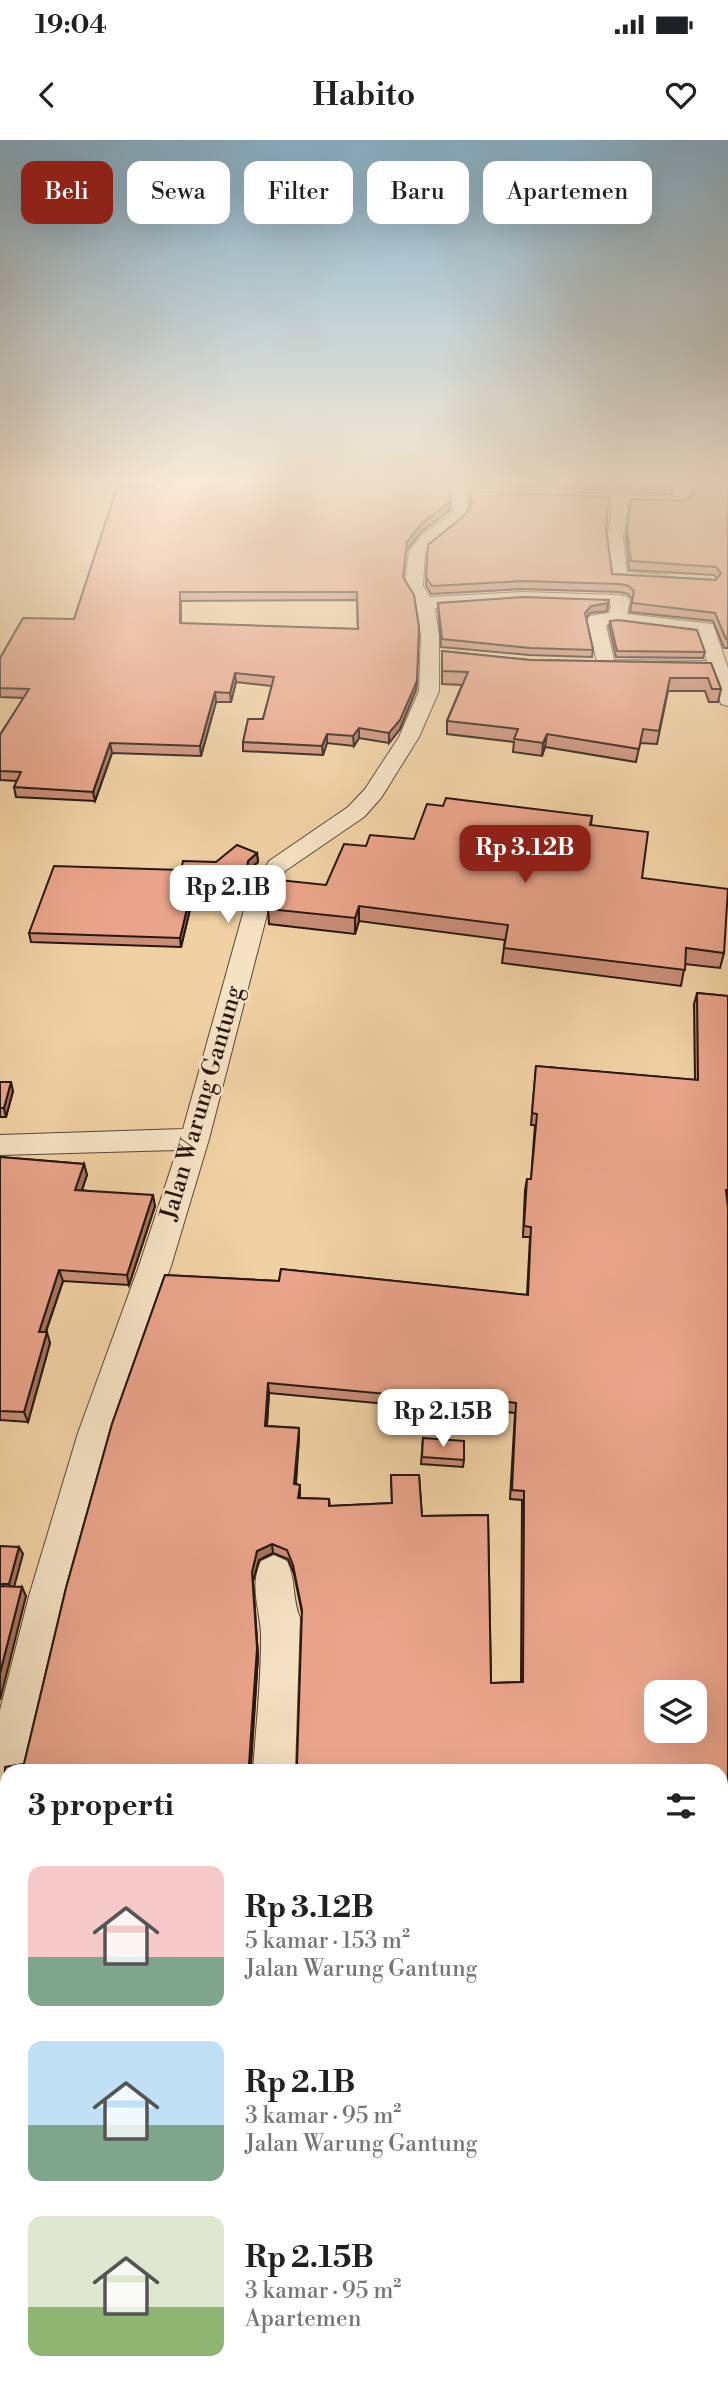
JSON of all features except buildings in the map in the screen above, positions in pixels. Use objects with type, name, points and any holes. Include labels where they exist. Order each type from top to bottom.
[{"type":"street","name":"Jalan Warung Gantung","points":[[7,1764],[48,1596],[94,1433],[155,1266],[195,1139],[259,899],[269,877],[290,855],[356,812],[373,793],[409,737],[441,655],[425,603],[416,589]]},
{"type":"street","points":[[425,603],[522,597],[619,610],[702,626],[706,628],[728,700]]},
{"type":"street","points":[[606,666],[596,620],[619,610]]},
{"type":"street","points":[[707,634],[728,634]]},
{"type":"street","points":[[581,665],[718,667]]},
{"type":"street","points":[[0,1145],[195,1139]]},
{"type":"street","points":[[274,1573],[275,1609],[281,1618],[274,1764]]}]
